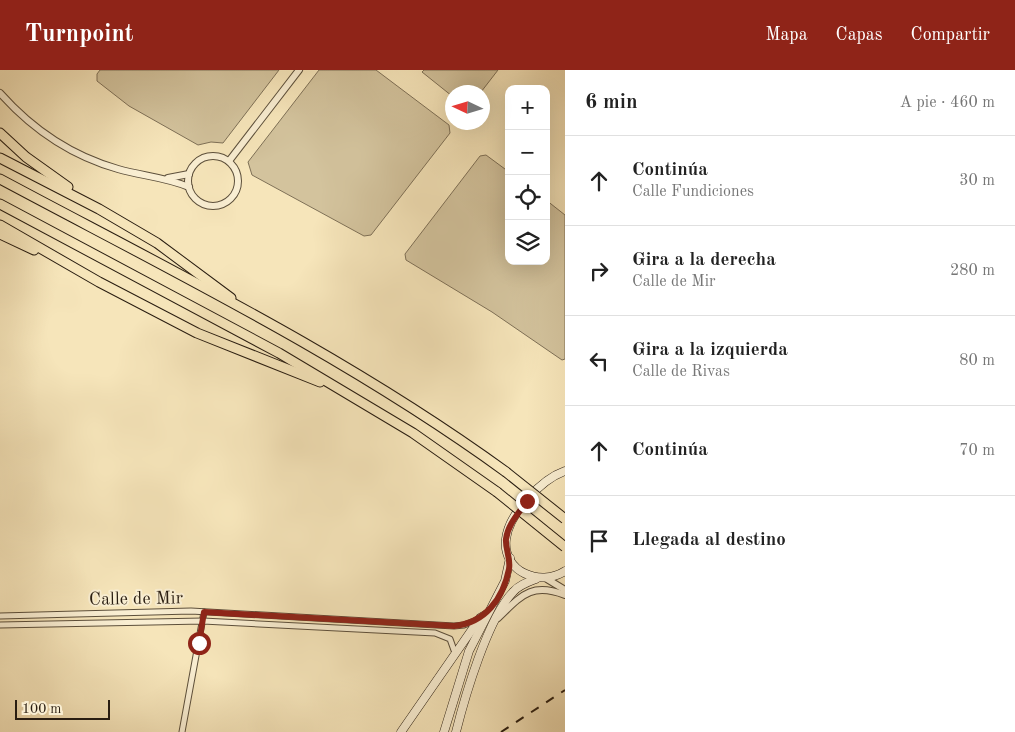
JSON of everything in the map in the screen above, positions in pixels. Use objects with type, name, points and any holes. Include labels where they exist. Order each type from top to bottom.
[{"type":"highway","points":[[0,133],[34,163],[99,209]]},
{"type":"highway","points":[[0,158],[99,209],[157,243],[227,294],[240,307]]},
{"type":"highway","points":[[0,179],[240,307],[348,369],[466,442],[565,519]]},
{"type":"highway","points":[[0,204],[279,353],[413,433],[497,492],[565,547]]},
{"type":"highway","points":[[0,225],[99,282]]},
{"type":"highway","points":[[0,236],[99,282],[197,332],[316,381],[329,383]]},
{"type":"main road","points":[[444,732],[469,651],[505,581],[510,558],[506,539],[512,522],[539,486],[565,471]]},
{"type":"main road","points":[[510,558],[522,572],[536,579],[547,579],[565,572]]},
{"type":"main road","points":[[456,732],[474,673],[496,620],[514,591],[536,579]]},
{"type":"main road","points":[[401,732],[480,618],[489,612]]},
{"type":"street","points":[[229,161],[299,70]]},
{"type":"street","points":[[0,93],[16,111],[45,135],[65,147],[118,169],[167,178],[189,187],[200,202],[212,206],[224,204],[234,196],[238,182],[235,168],[229,161],[223,158],[209,156],[197,162],[189,174],[189,187]]},
{"type":"street","points":[[167,178],[189,174]]},
{"type":"street","points":[[547,579],[565,590]]},
{"type":"street","points":[[496,620],[514,600],[529,592],[546,589],[565,595]]},
{"type":"street","points":[[182,732],[204,612]]},
{"type":"street","name":"Calle de Mir","points":[[0,616],[204,612],[454,626],[464,625],[480,618]]},
{"type":"street","name":"Calle de Mir","points":[[0,625],[203,621],[435,633],[450,639],[455,655]]},
{"type":"shaded area","points":[[100,70],[279,70],[223,143],[211,142],[198,145],[129,106],[97,81],[97,74]]},
{"type":"shaded area","points":[[319,70],[376,70],[445,122],[445,130],[450,130],[450,133],[371,235],[364,236],[252,175],[248,162]]},
{"type":"shaded area","points":[[424,70],[498,70],[486,85],[445,85],[445,90],[422,72]]},
{"type":"shaded area","points":[[486,155],[505,169],[505,265],[550,265],[550,203],[565,215],[565,359],[562,360],[492,312],[406,260],[405,254],[480,156]]},
{"type":"railway","points":[[501,732],[565,690]]},
{"type":"route","points":[[199,643],[204,612],[454,626],[471,623],[489,612],[505,581],[510,558],[506,547],[508,530],[527,501]]}]
